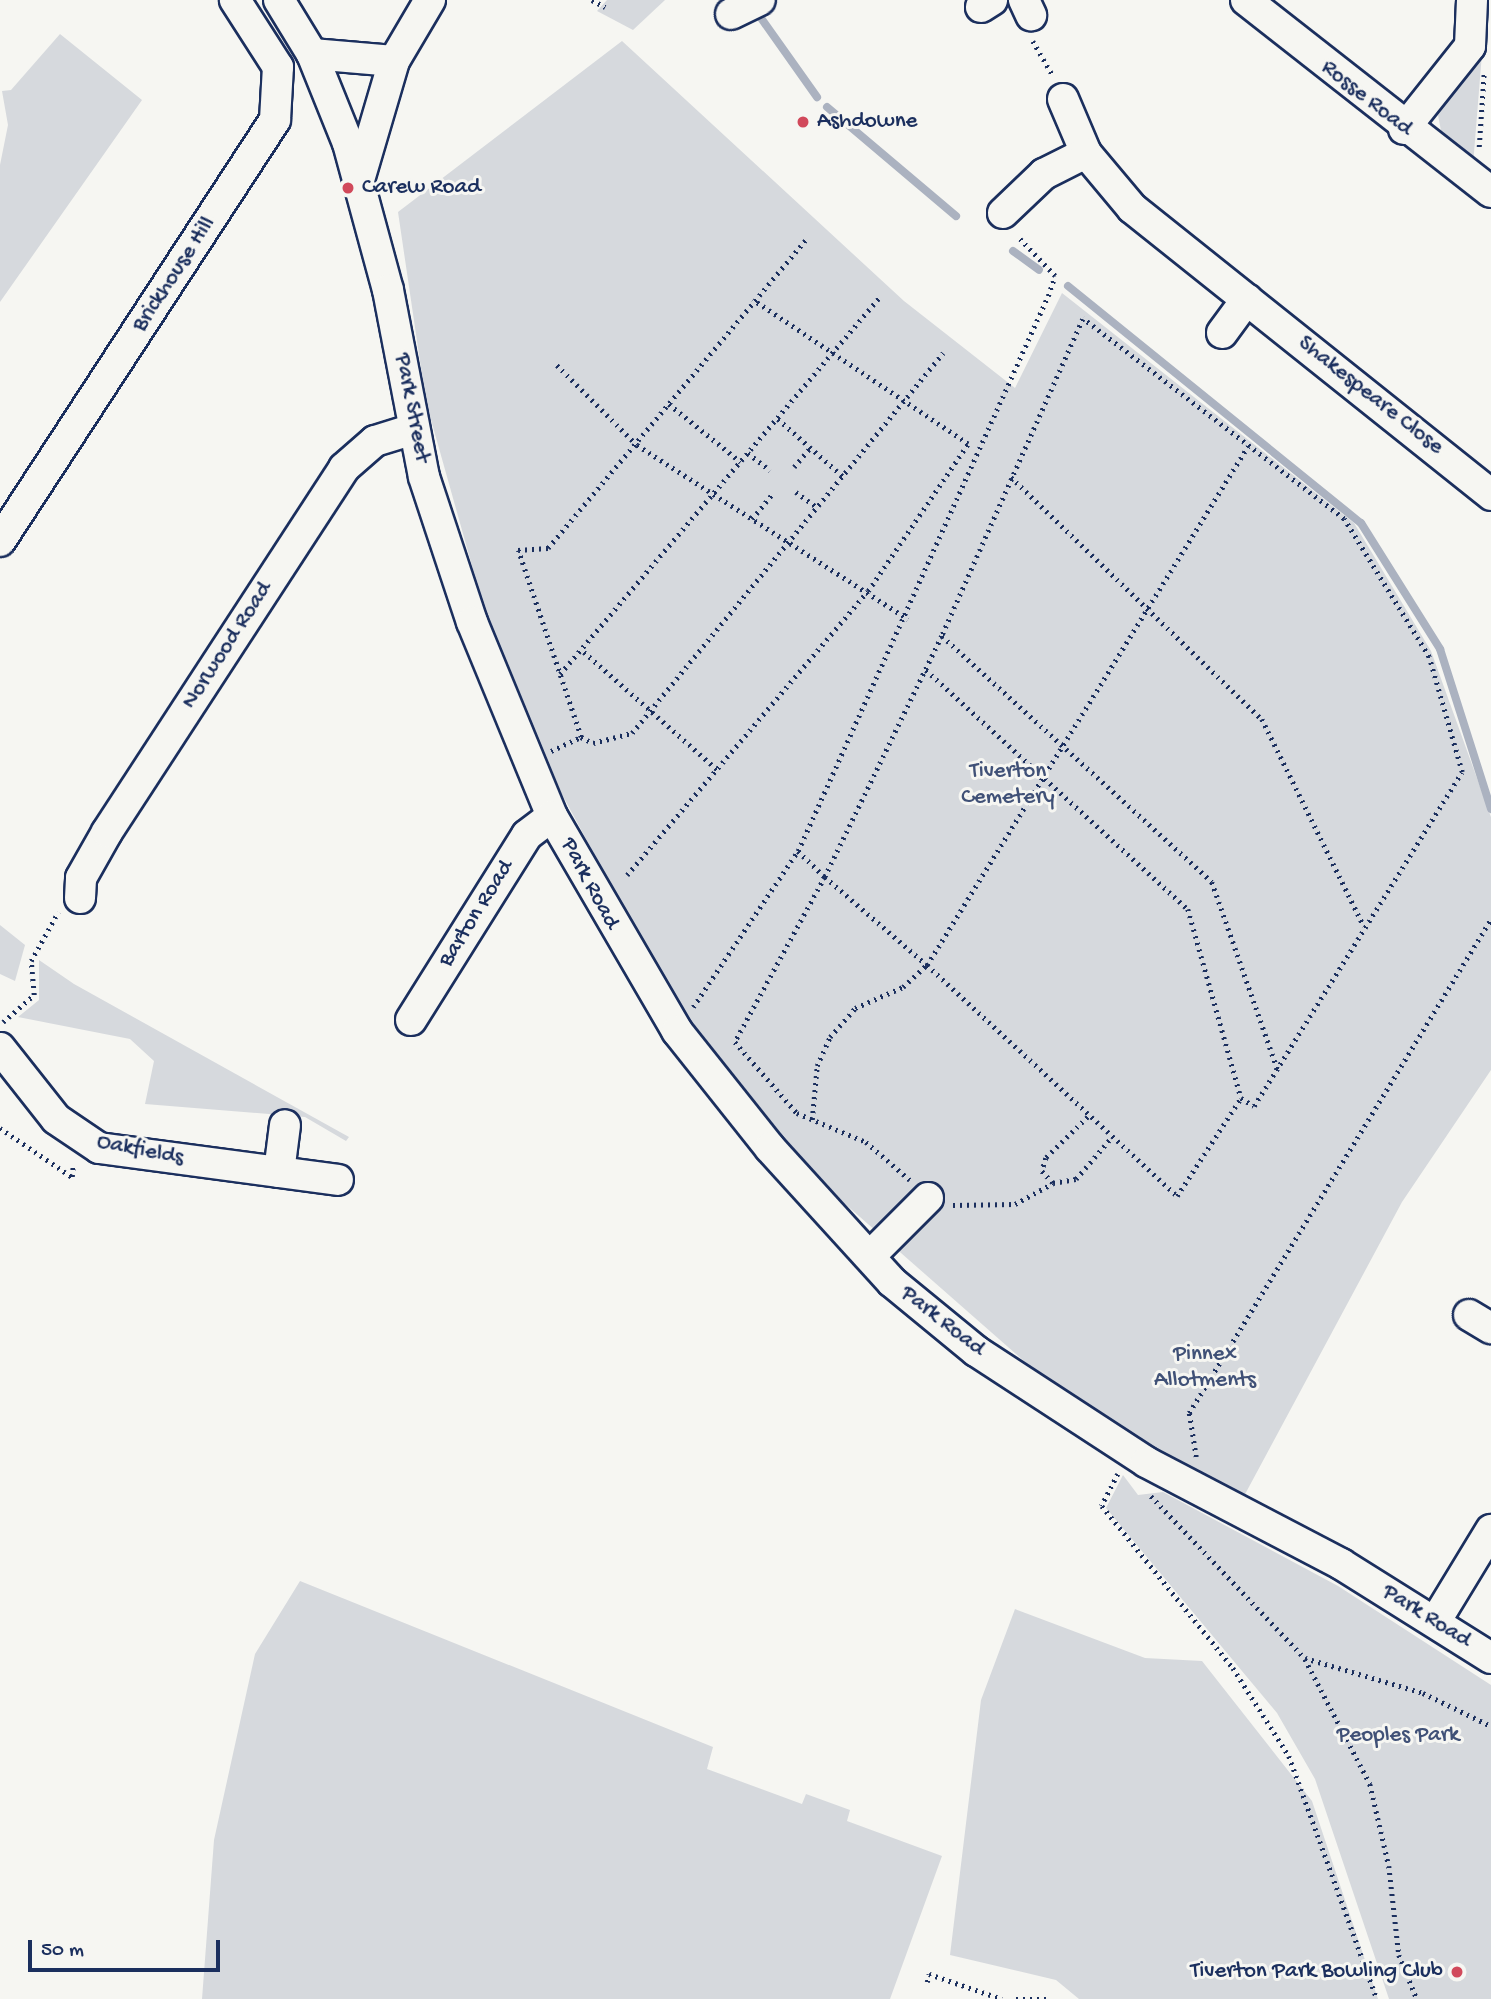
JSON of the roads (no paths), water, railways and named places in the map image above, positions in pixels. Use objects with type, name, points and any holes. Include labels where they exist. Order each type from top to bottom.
[{"type":"street","name":"Brickhouse Hill","points":[[0,541],[275,120],[278,67],[235,0]]},
{"type":"street","name":"Park Street","points":[[279,0],[312,54],[359,180],[414,429],[440,532],[528,761],[552,816]]},
{"type":"street","points":[[359,180],[394,61],[430,0]]},
{"type":"street","points":[[731,14],[760,0]]},
{"type":"street","name":"Rosse Road","points":[[1246,0],[1404,129],[1482,185]]},
{"type":"street","points":[[1404,129],[1470,46],[1472,0]]},
{"type":"street","points":[[312,54],[394,61]]},
{"type":"street","name":"Shakespeare Close","points":[[1063,99],[1086,153],[1132,208],[1491,495]]},
{"type":"street","points":[[1003,212],[1044,174],[1086,153]]},
{"type":"street","points":[[1222,333],[1247,299]]},
{"type":"street","name":"Norwood Road","points":[[80,898],[81,878],[107,832],[344,468],[375,441],[414,429]]},
{"type":"street","name":"Barton Road","points":[[411,1020],[527,835],[552,816]]},
{"type":"street","name":"Park Road","points":[[552,816],[646,987],[677,1031],[770,1148],[892,1282],[976,1351],[1139,1457],[1341,1563],[1491,1658]]},
{"type":"street","name":"Oakfields","points":[[0,1048],[56,1119],[99,1148],[338,1180]]},
{"type":"street","points":[[279,1172],[285,1125]]},
{"type":"street","points":[[870,1256],[928,1198]]},
{"type":"street","points":[[1435,1622],[1491,1530]]},
{"type":"waterway","points":[[761,18],[817,97]]},
{"type":"waterway","points":[[827,107],[956,216]]},
{"type":"waterway","points":[[1013,251],[1039,270]]},
{"type":"waterway","points":[[1068,286],[1361,523],[1440,649],[1491,809]]},
{"type":"place","name":"Ashdowne","points":[[803,122]]},
{"type":"place","name":"Carew Road","points":[[348,188]]},
{"type":"place","name":"Tiverton Park Bowling Club","points":[[1457,1972]]},
{"type":"park label","name":"Tiverton Cemetery","points":[[1008,785]]},
{"type":"park label","name":"Pinnex Allotments","points":[[1205,1368]]},
{"type":"park label","name":"Peoples Park","points":[[1398,1736]]}]
